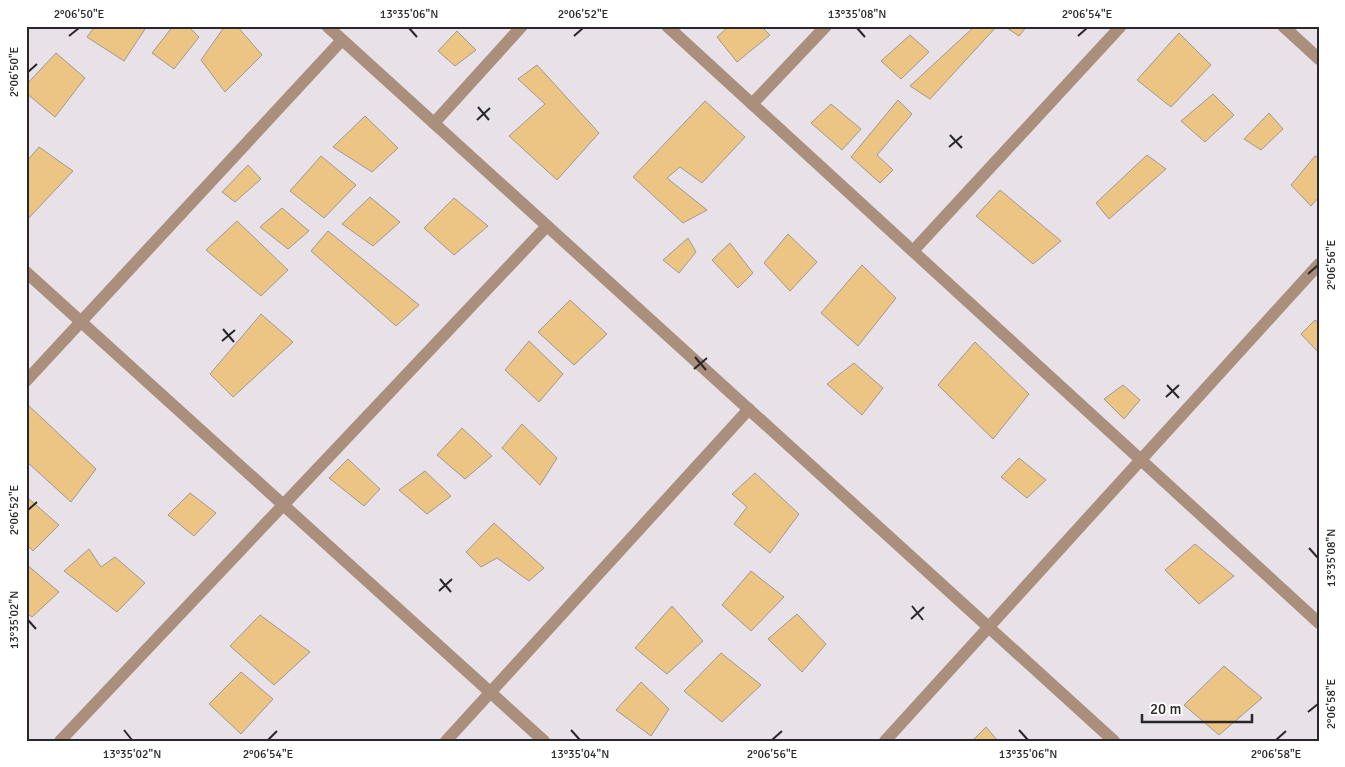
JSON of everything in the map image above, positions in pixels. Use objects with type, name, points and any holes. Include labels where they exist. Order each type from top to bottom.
[{"type":"street","points":[[327,26],[1114,741]]},
{"type":"street","points":[[434,124],[522,26]]},
{"type":"street","points":[[667,26],[1319,623]]},
{"type":"street","points":[[752,104],[826,26]]},
{"type":"street","points":[[913,251],[1121,26]]},
{"type":"street","points":[[1283,26],[1319,59]]},
{"type":"street","points":[[26,381],[342,40]]},
{"type":"street","points":[[60,741],[547,226]]},
{"type":"street","points":[[885,741],[1319,264]]},
{"type":"street","points":[[26,272],[544,741]]},
{"type":"street","points":[[446,741],[749,409]]},
{"type":"building","points":[[95,26],[147,26],[124,61],[87,37]]},
{"type":"building","points":[[173,26],[188,26],[199,37],[174,69],[152,53]]},
{"type":"building","points":[[225,26],[237,26],[262,55],[225,92],[201,60]]},
{"type":"building","points":[[729,26],[761,26],[770,35],[737,62],[717,37]]},
{"type":"building","points":[[975,26],[997,26],[930,99],[910,86]]},
{"type":"building","points":[[1004,26],[1027,26],[1019,36]]},
{"type":"building","points":[[457,31],[476,50],[455,66],[438,51]]},
{"type":"building","points":[[1179,33],[1211,65],[1171,107],[1137,80]]},
{"type":"building","points":[[910,35],[929,52],[901,79],[881,61]]},
{"type":"building","points":[[56,53],[85,78],[55,117],[26,93],[26,85]]},
{"type":"building","points":[[537,65],[599,133],[557,180],[509,136],[545,104],[518,79]]},
{"type":"building","points":[[1213,94],[1234,115],[1205,142],[1181,121]]},
{"type":"building","points":[[898,100],[912,114],[877,155],[893,170],[880,183],[851,157]]},
{"type":"building","points":[[705,101],[745,137],[702,183],[680,167],[667,178],[707,210],[683,223],[633,177]]},
{"type":"building","points":[[831,104],[861,129],[842,150],[811,123]]},
{"type":"building","points":[[1269,113],[1283,129],[1261,150],[1244,139]]},
{"type":"building","points":[[365,116],[398,148],[372,172],[333,147]]},
{"type":"building","points":[[39,147],[73,171],[26,221],[26,162]]},
{"type":"building","points":[[1147,155],[1166,169],[1109,219],[1096,203]]},
{"type":"building","points":[[321,156],[356,185],[324,218],[290,191]]},
{"type":"building","points":[[1315,156],[1319,158],[1319,197],[1311,206],[1291,185]]},
{"type":"building","points":[[248,165],[261,179],[235,202],[222,192]]},
{"type":"building","points":[[1000,190],[1061,241],[1033,264],[976,216]]},
{"type":"building","points":[[370,197],[400,222],[373,246],[342,224]]},
{"type":"building","points":[[454,198],[488,226],[454,255],[424,228]]},
{"type":"building","points":[[282,208],[309,231],[288,249],[260,227]]},
{"type":"building","points":[[237,221],[288,270],[261,296],[206,250]]},
{"type":"building","points":[[328,231],[419,305],[396,326],[311,251]]},
{"type":"building","points":[[788,234],[817,262],[790,291],[764,263]]},
{"type":"building","points":[[688,238],[696,252],[679,273],[663,260]]},
{"type":"building","points":[[730,243],[753,273],[738,288],[712,260]]},
{"type":"building","points":[[862,265],[896,298],[858,346],[821,313]]},
{"type":"building","points":[[570,300],[607,334],[574,365],[538,332]]},
{"type":"building","points":[[261,314],[293,342],[233,397],[210,374]]},
{"type":"building","points":[[1315,320],[1319,323],[1318,352],[1301,334]]},
{"type":"building","points":[[529,341],[563,374],[539,402],[505,370]]},
{"type":"building","points":[[975,342],[1029,394],[993,439],[938,385]]},
{"type":"building","points":[[854,363],[883,388],[862,415],[827,384]]},
{"type":"building","points":[[1123,385],[1140,400],[1124,419],[1104,399]]},
{"type":"building","points":[[27,404],[96,469],[71,502],[26,461]]},
{"type":"building","points":[[522,424],[557,458],[540,485],[502,448]]},
{"type":"building","points":[[462,428],[492,456],[465,479],[437,455]]},
{"type":"building","points":[[1019,458],[1046,480],[1027,498],[1001,477]]},
{"type":"building","points":[[348,459],[380,489],[364,506],[329,478]]},
{"type":"building","points":[[425,471],[451,496],[427,514],[399,490]]},
{"type":"building","points":[[755,473],[799,514],[770,553],[734,524],[747,507],[732,494]]},
{"type":"building","points":[[190,493],[216,513],[194,536],[168,515]]},
{"type":"building","points":[[28,498],[59,525],[33,551],[26,544],[26,500]]},
{"type":"building","points":[[494,523],[544,568],[529,581],[497,558],[481,567],[466,552]]},
{"type":"building","points":[[1195,544],[1234,576],[1199,604],[1165,570]]},
{"type":"building","points":[[89,549],[101,567],[115,557],[145,583],[117,612],[64,571]]},
{"type":"building","points":[[26,564],[59,592],[32,617],[26,613]]},
{"type":"building","points":[[751,571],[784,597],[751,631],[722,605]]},
{"type":"building","points":[[672,606],[703,641],[667,674],[635,648]]},
{"type":"building","points":[[797,614],[826,644],[802,672],[768,639]]},
{"type":"building","points":[[260,615],[310,652],[274,685],[230,646]]},
{"type":"building","points":[[721,653],[761,685],[722,722],[684,691]]},
{"type":"building","points":[[1224,666],[1262,698],[1219,735],[1184,705]]},
{"type":"building","points":[[241,672],[273,699],[241,734],[209,704]]},
{"type":"building","points":[[641,682],[669,709],[651,736],[616,710]]},
{"type":"building","points":[[986,727],[998,741],[972,741]]}]
